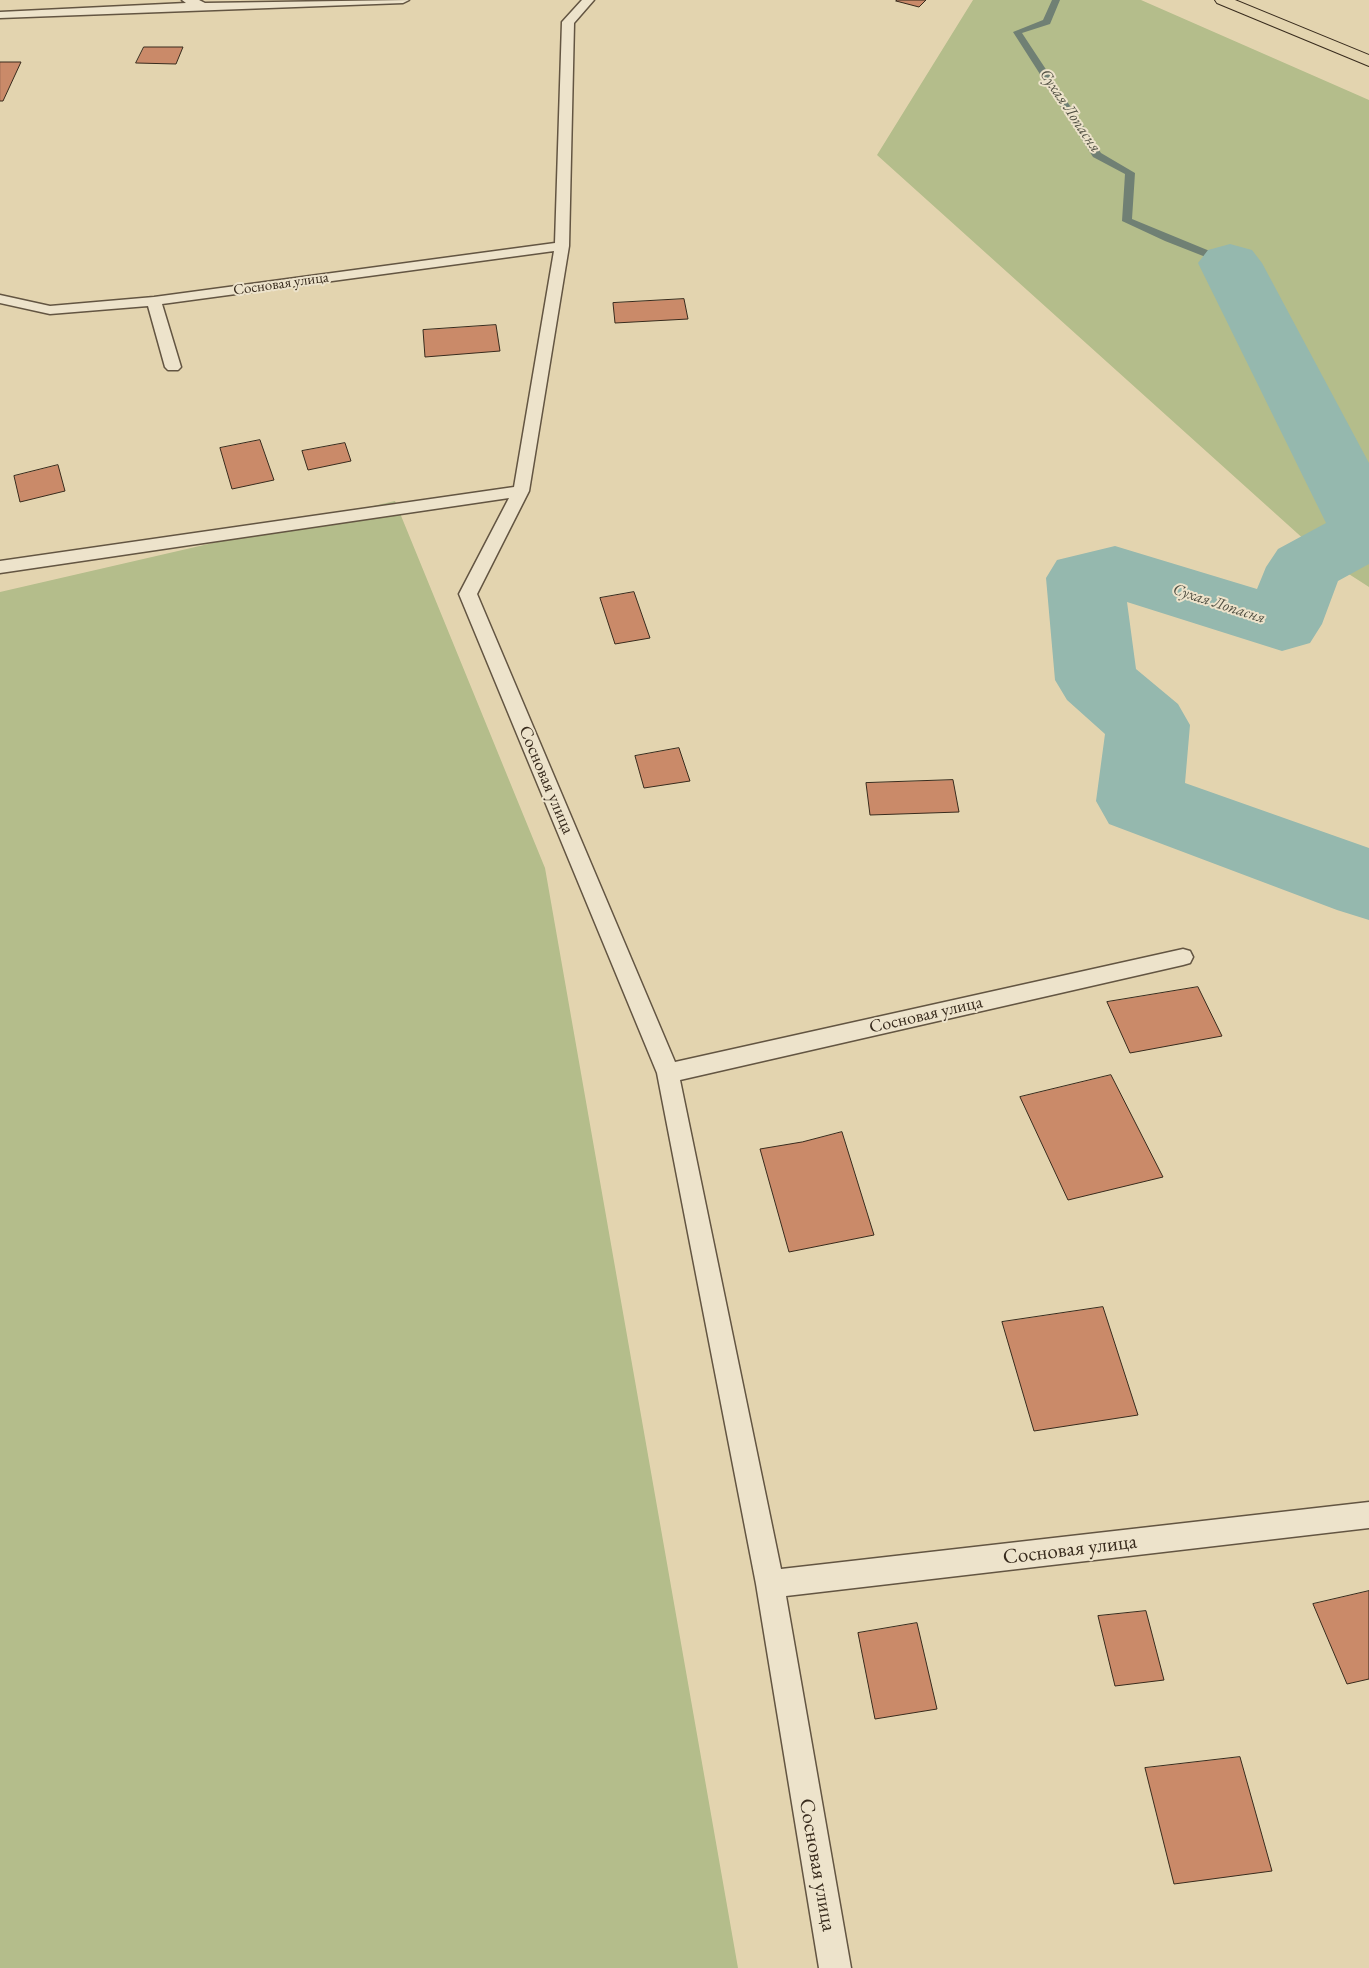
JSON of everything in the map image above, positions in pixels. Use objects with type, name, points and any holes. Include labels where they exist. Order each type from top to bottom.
[{"type":"main road","points":[[1222,0],[1369,61]]},
{"type":"lane","points":[[188,0],[204,6]]},
{"type":"lane","points":[[0,15],[403,0]]},
{"type":"lane","name":"Сосновая улица","points":[[588,0],[568,22],[562,246],[521,491],[468,594],[668,1073],[770,1584],[835,1968]]},
{"type":"lane","name":"Сосновая улица","points":[[0,299],[50,310],[154,301],[562,246]]},
{"type":"lane","points":[[154,301],[173,367]]},
{"type":"lane","points":[[0,567],[521,491]]},
{"type":"lane","name":"Сосновая улица","points":[[668,1073],[1184,957]]},
{"type":"lane","name":"Сосновая улица","points":[[770,1584],[1369,1516]]},
{"type":"green space","points":[[973,0],[1141,0],[1369,100],[1369,587],[1327,560],[877,155]]},
{"type":"green space","points":[[395,501],[545,868],[738,1968],[0,1968],[0,592]]},
{"type":"building","points":[[926,0],[919,7],[896,1]]},
{"type":"building","points":[[144,47],[183,47],[176,64],[136,63]]},
{"type":"building","points":[[0,62],[21,62],[3,101],[0,101]]},
{"type":"building","points":[[684,299],[688,319],[615,323],[613,303]]},
{"type":"building","points":[[496,325],[500,351],[425,357],[423,330]]},
{"type":"building","points":[[260,440],[274,480],[232,489],[220,448]]},
{"type":"building","points":[[345,443],[351,461],[308,470],[302,451]]},
{"type":"building","points":[[58,465],[65,491],[20,502],[14,476]]},
{"type":"building","points":[[634,592],[650,638],[615,644],[600,598]]},
{"type":"building","points":[[679,748],[690,781],[644,788],[635,756]]},
{"type":"building","points":[[953,780],[959,812],[870,815],[866,783]]},
{"type":"building","points":[[1198,987],[1222,1036],[1130,1053],[1107,1002]]},
{"type":"building","points":[[1111,1075],[1163,1177],[1068,1200],[1020,1097]]},
{"type":"building","points":[[842,1132],[874,1235],[789,1252],[760,1149],[802,1142]]},
{"type":"building","points":[[1103,1307],[1138,1415],[1034,1431],[1002,1322]]},
{"type":"building","points":[[1369,1591],[1369,1679],[1347,1684],[1313,1604]]},
{"type":"building","points":[[1146,1611],[1164,1680],[1115,1686],[1098,1616]]},
{"type":"building","points":[[917,1623],[937,1709],[875,1719],[858,1633]]},
{"type":"building","points":[[1240,1757],[1272,1871],[1174,1884],[1145,1768]]},
{"type":"waterway","name":"Сухая Лопасня","points":[[1056,0],[1047,22],[1017,32],[1097,155],[1130,173],[1127,221],[1230,263]]},
{"type":"waterway","name":"Сухая Лопасня","points":[[1230,263],[1368,532],[1305,567],[1282,624],[1115,571],[1085,578],[1096,680],[1148,725],[1140,801],[1369,885]]}]
